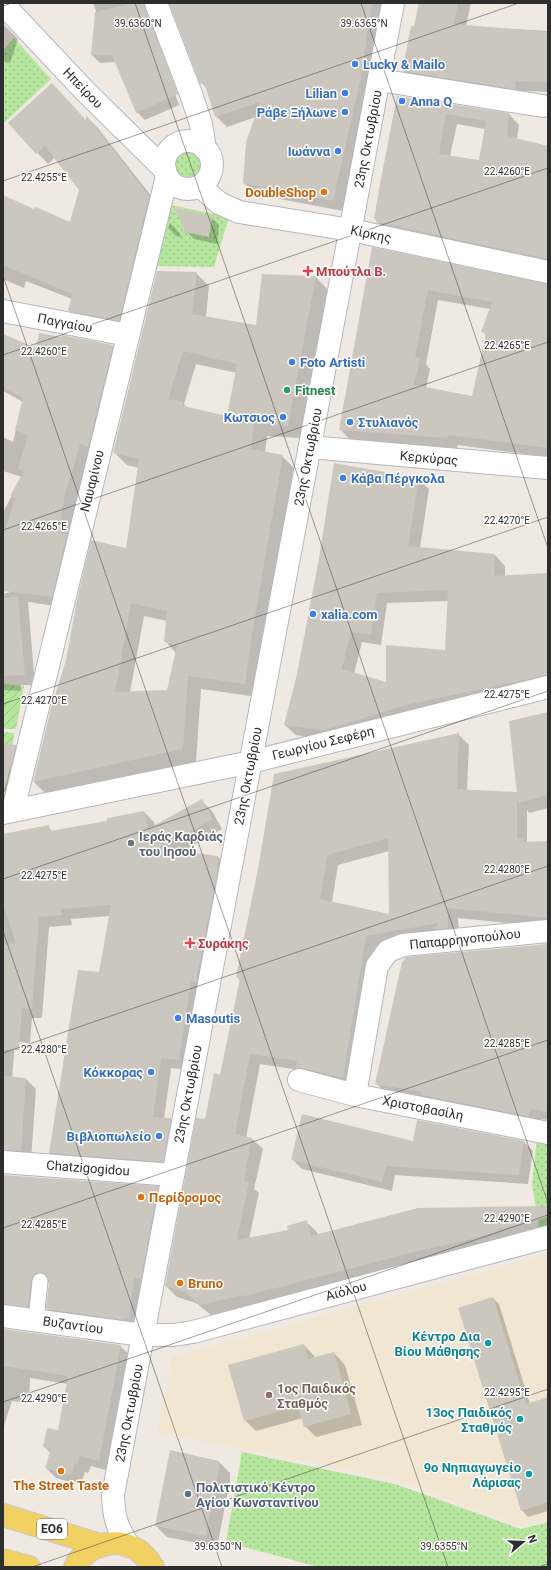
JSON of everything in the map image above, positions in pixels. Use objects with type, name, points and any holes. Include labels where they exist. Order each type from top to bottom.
[{"type":"main road","name":"ΕΟ6","points":[[3,1515],[100,1545],[114,1543],[129,1546],[139,1550],[150,1563]]},
{"type":"main road","points":[[75,1567],[78,1561],[88,1551],[100,1545]]},
{"type":"main road","points":[[3,1560],[29,1567]]},
{"type":"main road","points":[[150,1563],[171,1567]]},
{"type":"street","points":[[156,3],[191,94],[201,124],[205,149]]},
{"type":"street","name":"23ης Οκτωβρίου","points":[[129,1546],[119,1531],[114,1513],[113,1495],[394,3]]},
{"type":"street","name":"Ηπείρου","points":[[3,4],[84,90],[166,173]]},
{"type":"street","points":[[379,80],[543,106]]},
{"type":"street","points":[[191,142],[199,144],[205,149],[211,162],[211,171],[205,182],[194,188],[181,188],[176,186],[166,173],[164,164],[170,149],[176,144],[191,142]]},
{"type":"street","name":"Ναυαρίνου","points":[[8,811],[128,335],[166,173]]},
{"type":"street","name":"Κίρκης","points":[[200,186],[219,203],[239,212],[351,230],[548,272]]},
{"type":"street","name":"Παγγαίου","points":[[3,311],[128,335]]},
{"type":"street","name":"Κερκύρας","points":[[310,447],[548,468]]},
{"type":"street","name":"Γεωργίου Σεφέρη","points":[[8,811],[251,762],[548,687]]},
{"type":"street","name":"Παπαρρηγοπούλου","points":[[355,1094],[377,966],[388,951],[403,945],[548,931]]},
{"type":"street","name":"Χριστοβασίλη","points":[[299,1080],[355,1094],[548,1133]]},
{"type":"street","name":"Chatzigogidou","points":[[3,1162],[173,1175]]},
{"type":"street","name":"Αιόλου","points":[[143,1335],[174,1335],[192,1332],[548,1238]]},
{"type":"street","name":"Βυζαντίου","points":[[3,1316],[143,1335]]},
{"type":"lane","points":[[36,1320],[40,1281]]},
{"type":"shaded area","points":[[548,1254],[548,1519],[521,1526],[396,1480],[158,1432],[172,1357]]},
{"type":"green space","points":[[14,38],[51,79],[3,124],[3,50]]},
{"type":"green space","points":[[188,149],[199,153],[203,164],[199,175],[188,179],[177,175],[173,164],[177,153]]},
{"type":"green space","points":[[170,205],[229,217],[214,267],[155,266]]},
{"type":"green space","points":[[3,684],[24,686],[16,729],[3,729]]},
{"type":"green space","points":[[3,732],[14,733],[7,801],[3,802]]},
{"type":"green space","points":[[537,1137],[548,1139],[548,1230],[540,1232],[532,1184]]},
{"type":"green space","points":[[242,1452],[395,1484],[521,1529],[548,1522],[548,1567],[318,1567],[226,1542]]},
{"type":"building","points":[[134,3],[144,3],[178,94],[136,113],[112,55],[91,55],[95,12]]},
{"type":"building","points":[[169,3],[372,3],[360,82],[333,201],[243,183],[246,142],[260,102],[215,117],[204,82],[200,84]]},
{"type":"building","points":[[419,3],[458,3],[454,24],[548,32],[548,82],[516,81],[515,89],[402,71],[411,26],[414,26]]},
{"type":"building","points":[[52,83],[86,120],[86,115],[149,196],[119,321],[68,311],[72,294],[3,265],[3,195],[34,209],[36,207],[70,222],[79,190],[45,146],[36,154],[8,123]]},
{"type":"building","points":[[397,96],[509,113],[507,136],[548,146],[548,259],[376,222],[374,219]],"holes":[[[446,114],[486,121],[479,160],[439,154]]]},
{"type":"building","points":[[175,208],[212,216],[209,237],[185,232]]},
{"type":"building","points":[[372,247],[548,284],[548,448],[448,435],[447,438],[339,430]],"holes":[[[428,290],[492,302],[481,332],[486,333],[472,396],[414,385],[420,358],[415,357]]]},
{"type":"building","points":[[157,271],[197,272],[192,314],[256,325],[262,274],[316,276],[288,426],[254,423],[251,449],[283,455],[252,634],[245,684],[188,676],[183,749],[33,782],[51,708],[66,660],[77,600],[91,540],[126,548],[139,459],[113,453]],"holes":[[[183,351],[237,364],[227,416],[183,406],[183,402],[168,399]],[[131,603],[167,611],[164,642],[177,645],[167,690],[115,692]]]},
{"type":"building","points":[[39,333],[61,337],[62,335],[113,345],[88,447],[80,444],[65,495],[59,527],[62,528],[61,533],[67,534],[52,597],[3,591],[3,536],[15,498],[10,496],[24,471],[18,469],[28,435],[15,430],[23,398],[3,387],[3,334],[36,348]]},
{"type":"building","points":[[334,463],[419,478],[408,546],[495,554],[494,576],[548,573],[548,675],[410,704],[324,730],[284,725],[297,674],[319,558]],"holes":[[[448,590],[445,650],[386,645],[386,682],[342,669],[351,632],[371,635],[377,593]]]},
{"type":"building","points":[[18,597],[25,675],[3,676],[3,598]]},
{"type":"building","points":[[548,712],[548,795],[518,803],[509,721]]},
{"type":"building","points":[[459,733],[457,789],[517,792],[517,839],[523,839],[523,842],[548,841],[548,918],[448,908],[448,928],[433,930],[439,923],[366,936],[343,1078],[302,1068],[296,1068],[297,1061],[250,1054],[235,1134],[252,1138],[244,1181],[249,1182],[237,1240],[288,1230],[287,1226],[307,1220],[311,1236],[418,1208],[548,1206],[548,1217],[499,1229],[499,1231],[468,1240],[414,1252],[242,1297],[242,1295],[200,1305],[185,1292],[165,1286],[196,1118],[205,1119],[214,1073],[220,1075],[240,978],[236,977],[258,869],[274,774]],"holes":[[[388,838],[389,914],[320,899],[328,855]]]},
{"type":"building","points":[[3,744],[16,745],[5,788],[3,789]]},
{"type":"building","points":[[202,799],[213,819],[160,848],[218,856],[218,868],[196,982],[191,981],[179,1060],[161,1058],[153,1117],[171,1118],[163,1162],[49,1153],[78,970],[99,972],[111,905],[61,909],[62,915],[39,917],[32,1009],[22,1008],[19,1050],[3,1049],[3,945],[16,943],[3,904],[3,834],[49,825],[50,831],[107,821],[107,818],[144,811],[148,829]]},
{"type":"building","points":[[548,944],[548,1112],[530,1109],[528,1116],[422,1095],[422,1092],[375,1084],[402,962],[406,957]]},
{"type":"building","points":[[3,1076],[26,1078],[21,1151],[3,1150]]},
{"type":"building","points":[[302,1114],[413,1141],[417,1120],[524,1141],[519,1175],[386,1166],[382,1182],[291,1160]]},
{"type":"building","points":[[3,1175],[158,1186],[141,1279],[134,1277],[129,1319],[125,1318],[125,1320],[46,1309],[49,1282],[46,1274],[41,1272],[36,1273],[31,1280],[28,1307],[3,1304]]},
{"type":"building","points":[[493,1297],[526,1404],[548,1397],[548,1502],[521,1511],[458,1308]]},
{"type":"building","points":[[3,1329],[121,1345],[99,1461],[80,1456],[78,1464],[75,1463],[71,1476],[45,1468],[51,1449],[43,1447],[47,1428],[58,1430],[68,1376],[3,1366]]},
{"type":"building","name":"1ος Παιδικός Σταθμός","points":[[304,1344],[308,1359],[334,1352],[351,1414],[304,1427],[298,1406],[244,1421],[228,1365]]},
{"type":"building","name":"Πολιτιστικό Κέντρο Αγίου Κωνσταντίνου","points":[[170,1450],[219,1461],[219,1469],[206,1536],[155,1526]]},
{"type":"place","name":"Lucky & Mailo","points":[[355,64]]},
{"type":"place","name":"Lilian","points":[[345,93]]},
{"type":"place","name":"Anna Q","points":[[402,101]]},
{"type":"place","name":"Ράβε Ξήλωνε","points":[[345,112]]},
{"type":"place","name":"Ιωάννα","points":[[338,151]]},
{"type":"place","name":"DoubleShop","points":[[324,192]]},
{"type":"place","name":"Μπούτλα Β.","points":[[308,271]]},
{"type":"place","name":"Foto Artisti","points":[[292,362]]},
{"type":"place","name":"Fitnest","points":[[287,390]]},
{"type":"place","name":"Κωτσιος","points":[[283,417]]},
{"type":"place","name":"Στυλιανός","points":[[350,422]]},
{"type":"place","name":"Κάβα Πέργκολα","points":[[343,478]]},
{"type":"place","name":"xalia.com","points":[[313,614]]},
{"type":"place","name":"Ιεράς Καρδιάς του Ιησού","points":[[131,843]]},
{"type":"place","name":"Συράκης","points":[[190,943]]},
{"type":"place","name":"Masoutis","points":[[178,1018]]},
{"type":"place","name":"Κόκκορας","points":[[151,1072]]},
{"type":"place","name":"Βιβλιοπωλείο","points":[[159,1136]]},
{"type":"place","name":"Περίδρομος","points":[[141,1197]]},
{"type":"place","name":"Bruno","points":[[180,1283]]},
{"type":"place","name":"Κέντρο Δια Βίου Μάθησης","points":[[488,1343]]},
{"type":"place","name":"1ος Παιδικός Σταθμός","points":[[269,1395]]},
{"type":"place","name":"13ος Παιδικός Σταθμός","points":[[520,1419]]},
{"type":"place","name":"The Street Taste","points":[[61,1471]]},
{"type":"place","name":"9ο Νηπιαγωγείο Λάρισας","points":[[529,1474]]},
{"type":"place","name":"Πολιτιστικό Κέντρο Αγίου Κωνσταντίνου","points":[[188,1494]]}]
